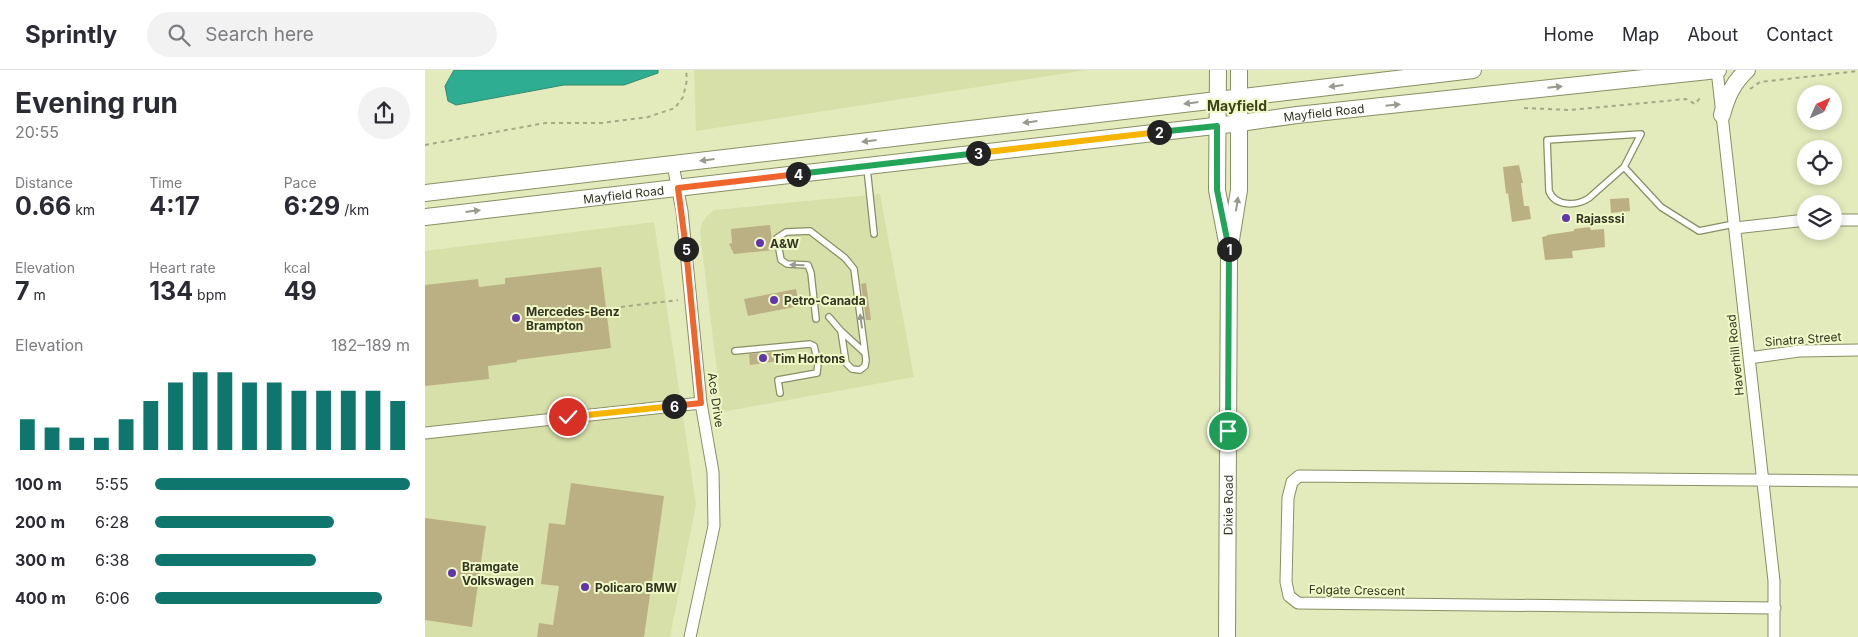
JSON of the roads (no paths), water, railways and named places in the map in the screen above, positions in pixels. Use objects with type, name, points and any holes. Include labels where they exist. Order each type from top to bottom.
[{"type":"main road","name":"Dixie Road","points":[[1217,70],[1217,190],[1229,252]]},
{"type":"main road","name":"Dixie Road","points":[[1227,637],[1229,252],[1239,190],[1239,70]]},
{"type":"main road","name":"Mayfield Road","points":[[425,193],[1473,70]]},
{"type":"main road","name":"Mayfield Road","points":[[425,217],[1217,126],[1297,115],[1717,70]]},
{"type":"main road","points":[[1722,114],[1727,96],[1735,83],[1747,70]]},
{"type":"street","name":"Haverhill Road","points":[[1717,70],[1774,581],[1774,637]]},
{"type":"street","name":"Ace Drive","points":[[673,164],[678,188],[691,298],[701,403],[713,472],[714,526],[690,637]]},
{"type":"street","points":[[1842,220],[1858,220]]},
{"type":"street","points":[[1735,226],[1797,221]]},
{"type":"street","name":"Sinatra Street","points":[[1749,358],[1799,351],[1858,350]]},
{"type":"street","points":[[425,433],[701,403]]},
{"type":"street","name":"Folgate Crescent","points":[[1763,479],[1299,476],[1292,482],[1288,498],[1285,582],[1289,596],[1298,603],[1313,604],[1775,608]]},
{"type":"street","points":[[1763,479],[1858,481]]},
{"type":"lane","points":[[1641,134],[1624,167],[1586,200],[1559,203],[1554,200],[1549,191],[1547,140],[1641,134]]},
{"type":"lane","points":[[867,166],[874,234]]},
{"type":"lane","points":[[1624,167],[1661,208],[1699,231],[1735,226]]},
{"type":"lane","points":[[817,319],[809,265],[787,264],[781,260],[777,238],[786,232],[810,231],[845,258],[854,269],[865,353],[865,366],[860,370],[853,369],[846,362],[841,331]]},
{"type":"lane","points":[[829,317],[865,353]]},
{"type":"lane","points":[[735,351],[810,344],[814,346],[818,363],[817,373],[778,380],[780,393]]},
{"type":"water","points":[[454,70],[658,70],[658,73],[624,85],[564,85],[456,105],[448,101],[445,86]]},
{"type":"place","name":"Rajasssi","points":[[1566,218]]},
{"type":"place","name":"A&W","points":[[760,243]]},
{"type":"place","name":"Petro-Canada","points":[[774,300]]},
{"type":"place","name":"Mercedes-Benz Brampton","points":[[516,318]]},
{"type":"place","name":"Tim Hortons","points":[[763,358]]},
{"type":"place","name":"Bramgate Volkswagen","points":[[452,573]]},
{"type":"place","name":"Policaro BMW","points":[[585,587]]},
{"type":"district","name":"Mayfield","points":[[1237,105]]}]
